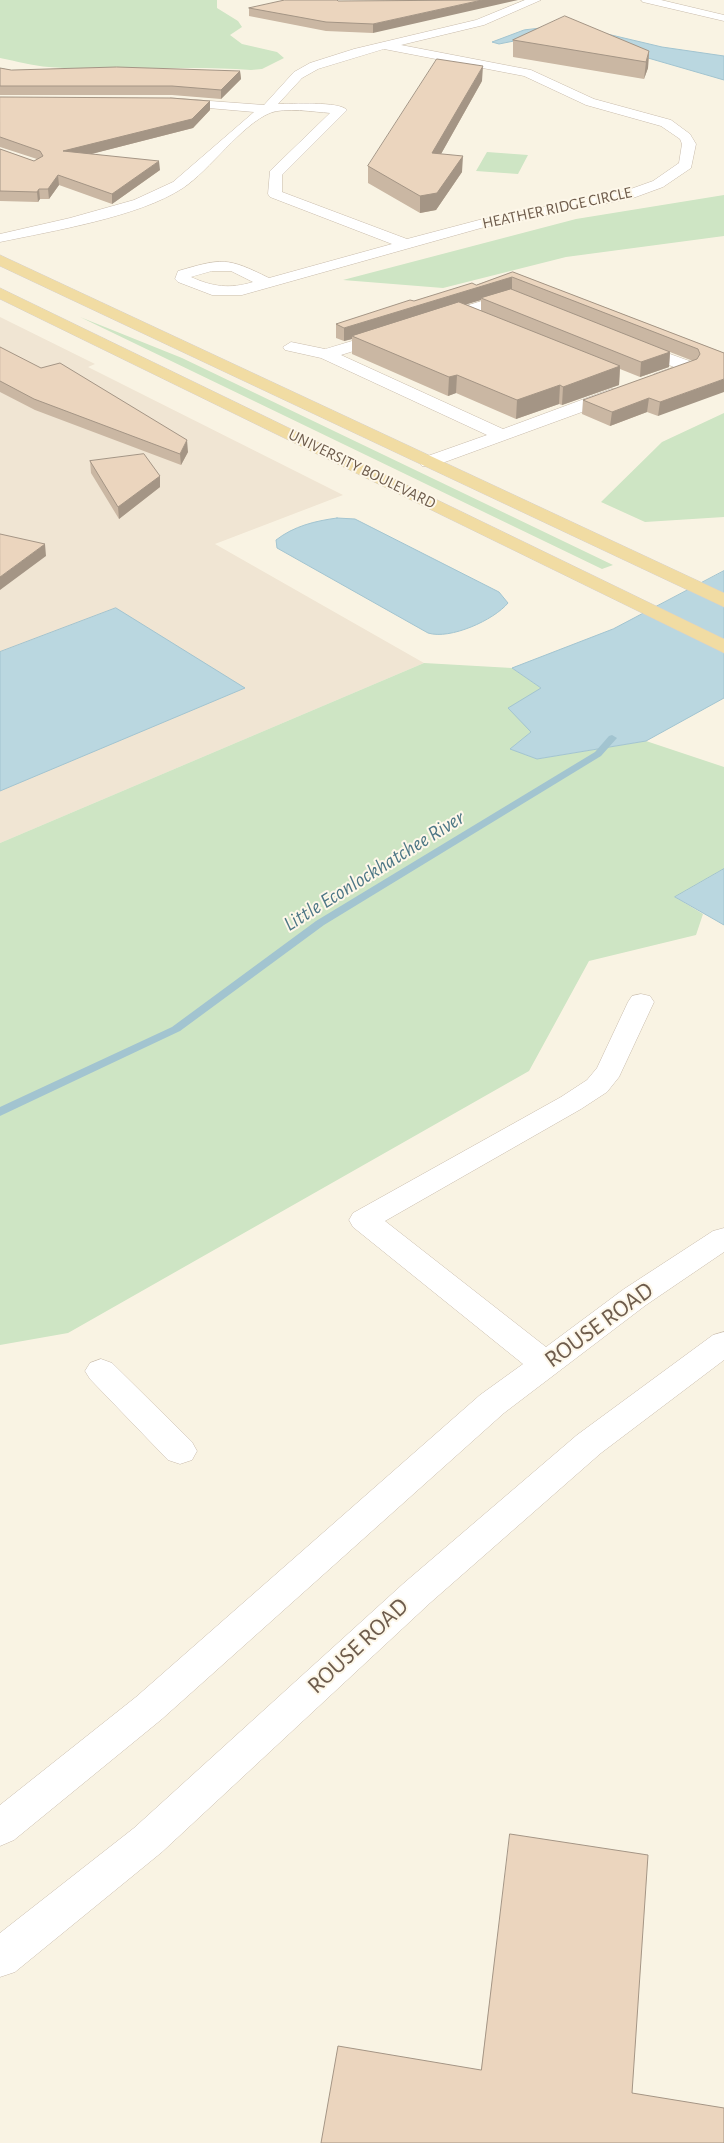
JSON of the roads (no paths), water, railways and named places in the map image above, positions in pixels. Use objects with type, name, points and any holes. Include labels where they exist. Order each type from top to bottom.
[{"type":"main road","name":"UNIVERSITY BOULEVARD","points":[[0,260],[724,601]]},
{"type":"main road","points":[[0,269],[40,279]]},
{"type":"main road","name":"UNIVERSITY BOULEVARD","points":[[0,293],[724,647]]},
{"type":"street","points":[[0,238],[73,222],[139,203],[178,185],[248,122],[267,109],[298,75],[314,66],[480,22],[535,0]]},
{"type":"street","points":[[647,0],[724,18]]},
{"type":"street","points":[[674,6],[686,0]]},
{"type":"street","name":"HEATHER RIDGE CIRCLE","points":[[412,40],[441,52],[443,56]]},
{"type":"street","name":"HEATHER RIDGE CIRCLE","points":[[265,282],[234,266],[211,266],[183,274],[183,279],[212,291],[227,293],[479,224],[628,195],[658,184],[686,165],[688,144],[685,136],[666,123],[590,102],[527,73],[385,46]]},
{"type":"street","points":[[162,100],[267,109],[286,115],[336,115],[275,174],[275,194],[406,244]]},
{"type":"street","points":[[267,109],[274,124]]},
{"type":"street","points":[[0,250],[84,231],[161,207],[192,193]]},
{"type":"street","points":[[424,324],[511,297],[529,304]]},
{"type":"street","points":[[460,313],[487,324]]},
{"type":"street","points":[[326,354],[406,329]]},
{"type":"street","points":[[618,339],[689,367],[648,382]]},
{"type":"street","points":[[391,385],[374,382],[319,356],[291,347],[326,354],[502,435]]},
{"type":"street","points":[[428,462],[631,388]]},
{"type":"street","points":[[545,1364],[364,1220],[571,1103],[597,1086],[609,1071],[641,1002]]},
{"type":"street","name":"ROUSE ROAD","points":[[0,1828],[149,1708],[492,1404],[635,1297],[724,1238]]},
{"type":"street","name":"ROUSE ROAD","points":[[0,1958],[148,1840],[417,1593],[589,1444],[724,1344]]},
{"type":"street","points":[[101,1371],[180,1451]]},
{"type":"water","points":[[569,25],[662,47],[724,56],[724,80],[648,58],[519,40],[499,44],[492,42],[524,30]]},
{"type":"water","points":[[337,518],[355,519],[499,592],[508,603],[493,616],[471,627],[448,634],[428,633],[277,548],[276,540],[290,531],[313,523]]},
{"type":"water","points":[[724,571],[724,698],[646,741],[537,759],[510,749],[531,732],[508,708],[541,688],[512,668],[613,629]]},
{"type":"water","points":[[116,608],[245,688],[0,791],[0,652]]},
{"type":"water","points":[[724,869],[724,925],[675,897]]},
{"type":"waterway","name":"Little Econlockhatchee River","points":[[0,1112],[176,1029],[320,923],[598,754],[612,738]]}]
